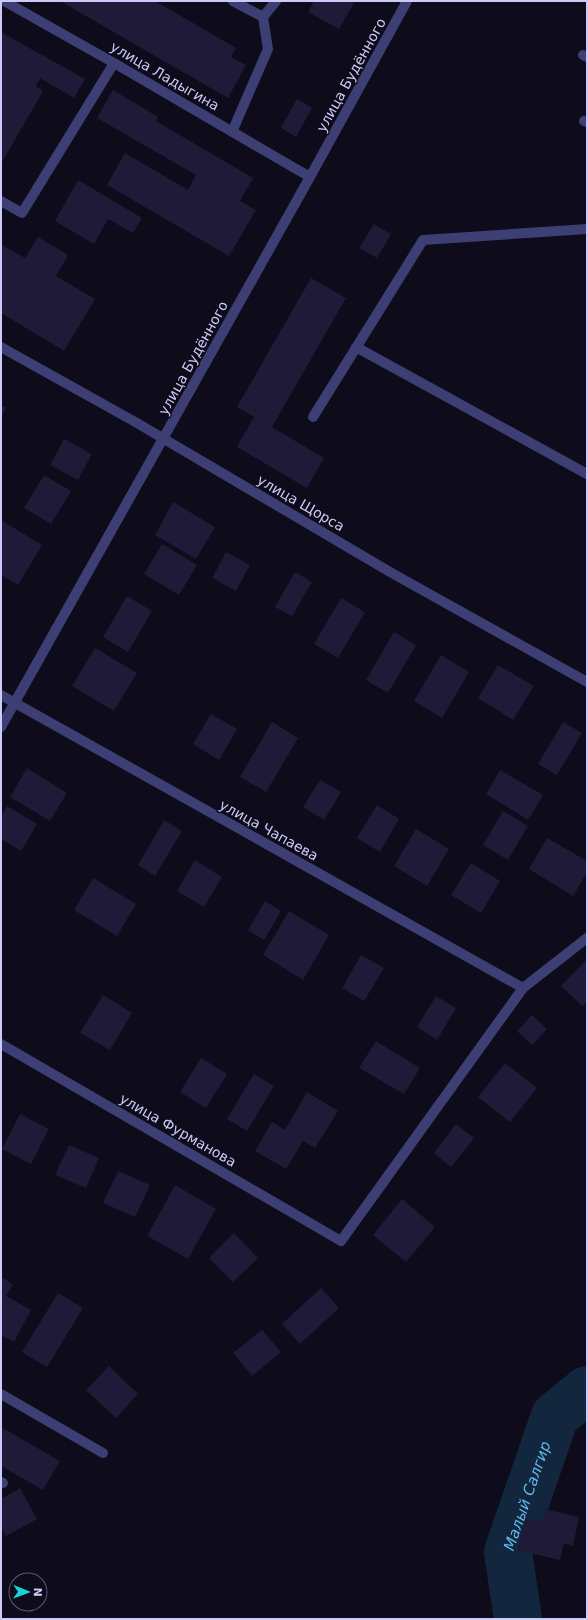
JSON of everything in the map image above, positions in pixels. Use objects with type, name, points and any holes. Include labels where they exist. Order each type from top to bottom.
[{"type":"street","name":"улица Ладыгина","points":[[4,1],[310,177]]},
{"type":"street","points":[[233,1],[263,17]]},
{"type":"street","points":[[232,132],[268,49],[263,17],[276,1]]},
{"type":"street","name":"улица Будённого","points":[[1,727],[310,177],[407,1]]},
{"type":"street","points":[[1,201],[22,213],[114,63]]},
{"type":"street","points":[[312,417],[423,240],[587,229]]},
{"type":"street","name":"улица Щорса","points":[[1,347],[163,439],[390,572],[587,682]]},
{"type":"street","points":[[356,347],[587,474]]},
{"type":"street","name":"улица Чапаева","points":[[1,695],[523,988]]},
{"type":"street","points":[[523,988],[587,938]]},
{"type":"street","name":"улица Фурманова","points":[[1,1044],[341,1241],[523,988]]},
{"type":"street","points":[[1,1394],[103,1453]]},
{"type":"building","points":[[60,1],[155,1],[236,48],[231,57],[246,65],[228,98]]},
{"type":"building","points":[[314,1],[355,1],[339,29],[308,12]]},
{"type":"building","points":[[1,32],[85,79],[74,98],[40,78],[36,86],[43,91],[1,164]]},
{"type":"building","points":[[113,90],[158,117],[156,121],[253,178],[240,201],[256,210],[229,256],[107,185],[125,153],[188,190],[196,175],[97,118]]},
{"type":"building","points":[[297,99],[312,108],[296,137],[281,128]]},
{"type":"building","points":[[78,180],[142,218],[133,233],[108,219],[94,244],[55,221]]},
{"type":"building","points":[[374,224],[391,234],[377,258],[359,248]]},
{"type":"building","points":[[38,237],[68,255],[56,276],[95,299],[64,351],[1,313],[1,244],[25,258]]},
{"type":"building","points":[[311,278],[346,298],[272,427],[324,458],[307,488],[237,447],[254,417],[237,407]]},
{"type":"building","points":[[1,405],[6,408],[1,417]]},
{"type":"building","points":[[64,439],[92,454],[78,480],[50,465]]},
{"type":"building","points":[[44,475],[71,491],[51,524],[24,508]]},
{"type":"building","points":[[173,502],[215,527],[196,559],[155,535]]},
{"type":"building","points":[[1,520],[42,545],[18,585],[1,575]]},
{"type":"building","points":[[162,544],[197,565],[179,595],[144,574]]},
{"type":"building","points":[[226,552],[250,565],[236,591],[212,578]]},
{"type":"building","points":[[295,572],[312,582],[292,616],[275,607]]},
{"type":"building","points":[[127,596],[152,611],[128,652],[103,637]]},
{"type":"building","points":[[341,598],[365,612],[338,658],[314,644]]},
{"type":"building","points":[[394,632],[416,645],[388,693],[366,680]]},
{"type":"building","points":[[95,648],[137,673],[114,711],[72,686]]},
{"type":"building","points":[[441,655],[469,672],[442,718],[414,701]]},
{"type":"building","points":[[498,665],[534,686],[513,720],[478,698]]},
{"type":"building","points":[[211,714],[237,729],[219,760],[193,744]]},
{"type":"building","points":[[272,722],[298,738],[266,792],[240,777]]},
{"type":"building","points":[[563,722],[582,733],[557,775],[538,764]]},
{"type":"building","points":[[27,768],[67,793],[50,821],[10,797]]},
{"type":"building","points":[[500,770],[543,795],[528,820],[486,794]]},
{"type":"building","points":[[320,780],[341,792],[324,820],[303,807]]},
{"type":"building","points":[[377,805],[399,819],[380,852],[357,838]]},
{"type":"building","points":[[7,806],[37,824],[21,851],[1,839],[1,816]]},
{"type":"building","points":[[503,811],[528,826],[508,860],[483,845]]},
{"type":"building","points":[[164,820],[182,831],[155,876],[138,865]]},
{"type":"building","points":[[416,829],[449,849],[427,886],[394,866]]},
{"type":"building","points":[[547,838],[587,861],[587,872],[573,896],[529,869]]},
{"type":"building","points":[[195,860],[222,877],[204,907],[177,891]]},
{"type":"building","points":[[471,863],[500,881],[481,913],[451,895]]},
{"type":"building","points":[[93,878],[136,904],[117,936],[74,910]]},
{"type":"building","points":[[265,901],[281,911],[264,940],[248,930]]},
{"type":"building","points":[[289,911],[329,935],[303,980],[263,955]]},
{"type":"building","points":[[361,955],[384,968],[364,1001],[342,988]]},
{"type":"building","points":[[587,959],[587,1001],[582,1006],[561,986]]},
{"type":"building","points":[[103,995],[132,1013],[110,1050],[80,1033]]},
{"type":"building","points":[[436,996],[456,1008],[437,1040],[417,1027]]},
{"type":"building","points":[[532,1015],[547,1029],[532,1045],[517,1031]]},
{"type":"building","points":[[376,1041],[420,1068],[404,1094],[359,1068]]},
{"type":"building","points":[[201,1058],[227,1074],[206,1108],[180,1092]]},
{"type":"building","points":[[505,1063],[537,1088],[510,1122],[478,1097]]},
{"type":"building","points":[[254,1074],[274,1086],[247,1131],[227,1119]]},
{"type":"building","points":[[307,1092],[338,1111],[315,1148],[303,1141],[286,1169],[255,1151],[272,1122],[285,1130]]},
{"type":"building","points":[[20,1114],[49,1129],[31,1164],[2,1149]]},
{"type":"building","points":[[456,1124],[474,1138],[451,1167],[434,1153]]},
{"type":"building","points":[[69,1145],[99,1158],[86,1188],[55,1175]]},
{"type":"building","points":[[118,1171],[150,1185],[135,1217],[103,1203]]},
{"type":"building","points":[[175,1185],[216,1209],[188,1259],[147,1236]]},
{"type":"building","points":[[402,1199],[435,1227],[406,1262],[373,1235]]},
{"type":"building","points":[[234,1233],[258,1258],[233,1282],[209,1258]]},
{"type":"building","points":[[1,1277],[13,1284],[6,1296],[31,1310],[14,1342],[1,1335]]},
{"type":"building","points":[[321,1288],[339,1308],[300,1344],[282,1324]]},
{"type":"building","points":[[58,1293],[83,1308],[47,1367],[22,1352]]},
{"type":"building","points":[[262,1330],[281,1352],[252,1376],[233,1353]]},
{"type":"building","points":[[109,1366],[138,1394],[116,1418],[86,1390]]},
{"type":"building","points":[[1,1427],[60,1461],[43,1490],[1,1466]]},
{"type":"building","points":[[20,1488],[37,1519],[6,1536],[1,1527],[1,1499]]},
{"type":"building","points":[[545,1509],[579,1517],[573,1546],[564,1543],[560,1560],[518,1550],[526,1518],[542,1522]]},
{"type":"waterway","name":"Малый Салгир","points":[[518,1619],[508,1552],[555,1416],[587,1390]]}]
